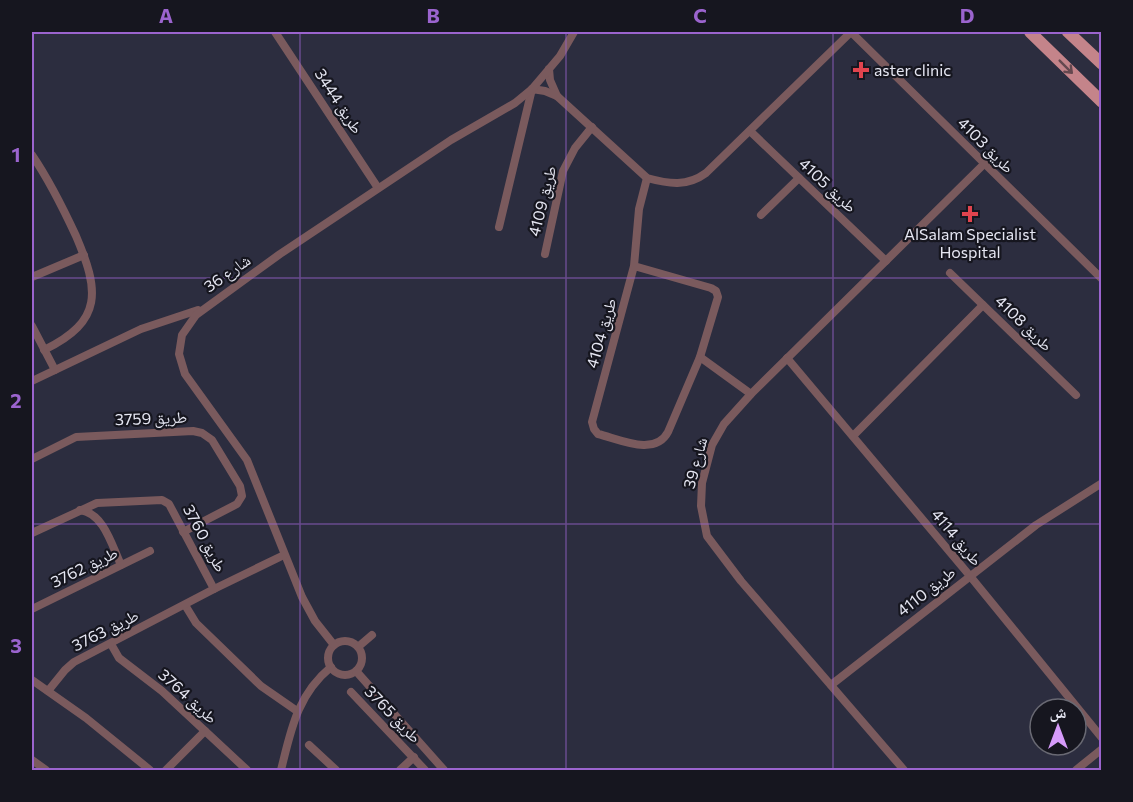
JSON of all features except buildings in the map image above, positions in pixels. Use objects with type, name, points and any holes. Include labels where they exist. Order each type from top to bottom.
[{"type":"main road","points":[[1030,32],[1101,102]]},
{"type":"main road","points":[[1068,32],[1101,64]]},
{"type":"street","name":"طريق 3444","points":[[274,32],[378,188]]},
{"type":"street","name":"شارع 36","points":[[334,645],[309,611],[284,555],[247,460],[189,381],[182,367],[179,354],[182,334],[191,320],[204,308],[378,188],[451,140],[515,103],[532,89],[549,69],[574,32]]},
{"type":"street","points":[[499,227],[532,89],[557,96],[647,177],[664,183],[684,184],[696,181],[851,32]]},
{"type":"street","name":"طريق 4103","points":[[851,32],[1101,279]]},
{"type":"street","points":[[549,69],[550,80],[557,96]]},
{"type":"street","name":"طريق 4109","points":[[545,254],[563,171],[572,153],[592,127]]},
{"type":"street","name":"طريق 4105","points":[[750,131],[886,261]]},
{"type":"street","points":[[32,155],[58,198],[84,255],[92,279],[93,295],[89,311],[81,324],[70,336],[44,350]]},
{"type":"street","name":"شارع 39","points":[[904,771],[741,581],[707,536],[701,506],[702,483],[712,445],[724,424],[787,358],[984,164]]},
{"type":"street","name":"طريق 4104","points":[[647,177],[638,215],[634,266],[593,416],[594,429],[598,434],[648,446],[664,440],[700,357]]},
{"type":"street","points":[[761,215],[799,178]]},
{"type":"street","points":[[32,277],[84,255]]},
{"type":"street","points":[[634,266],[716,291],[717,306],[700,357],[751,394]]},
{"type":"street","name":"طريق 4108","points":[[950,273],[1076,395]]},
{"type":"street","points":[[853,436],[983,305]]},
{"type":"street","points":[[32,381],[141,329],[204,308]]},
{"type":"street","points":[[32,326],[55,370]]},
{"type":"street","name":"طريق 4114","points":[[787,358],[970,576],[1101,738]]},
{"type":"street","name":"طريق 3759","points":[[32,459],[76,437],[193,431],[206,435],[212,440],[240,486],[242,496],[237,504],[183,532]]},
{"type":"street","name":"طريق 4110","points":[[831,685],[1036,525],[1101,483]]},
{"type":"street","name":"طريق 3760","points":[[32,533],[97,503],[165,501],[170,504],[214,589]]},
{"type":"street","points":[[99,520],[101,510],[107,502]]},
{"type":"street","points":[[80,510],[88,511],[99,520],[121,565]]},
{"type":"street","name":"طريق 3762","points":[[32,609],[150,551]]},
{"type":"street","name":"طريق 3763","points":[[48,691],[70,666],[214,589],[284,555]]},
{"type":"street","points":[[185,605],[196,623],[261,686],[297,711]]},
{"type":"street","points":[[358,647],[372,635]]},
{"type":"street","points":[[346,641],[358,647],[362,659],[356,671],[343,675],[331,667],[328,653],[334,645],[346,641]]},
{"type":"street","name":"طريق 3764","points":[[111,644],[119,658],[162,691],[247,771]]},
{"type":"street","points":[[281,771],[297,711],[316,680],[331,667]]},
{"type":"street","points":[[356,671],[444,771]]},
{"type":"street","points":[[32,680],[114,740],[150,771]]},
{"type":"street","name":"طريق 3765","points":[[351,692],[425,771]]},
{"type":"street","points":[[166,771],[205,731]]},
{"type":"street","points":[[309,745],[336,771]]},
{"type":"street","points":[[1076,771],[1101,749]]},
{"type":"street","name":"طريق 3765","points":[[400,771],[414,757]]},
{"type":"street","points":[[32,760],[46,771]]},
{"type":"place","name":"aster clinic","points":[[861,70]]},
{"type":"place","name":"AlSalam Specialist Hospital","points":[[970,214]]}]
